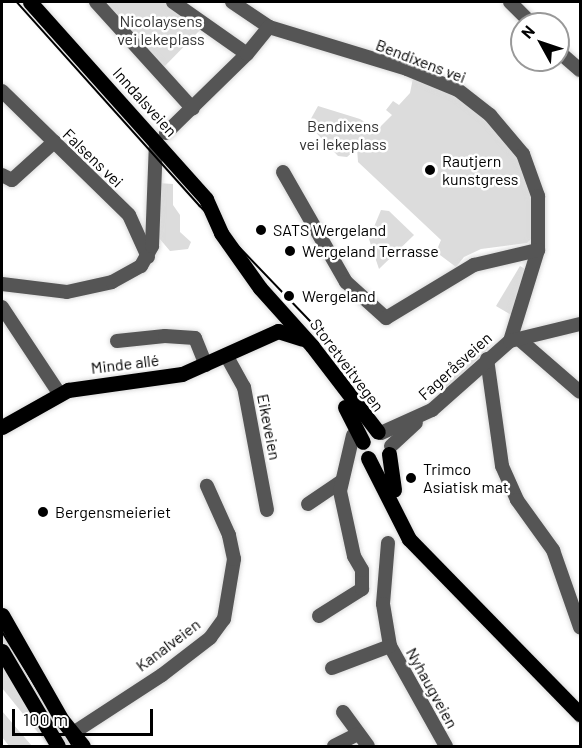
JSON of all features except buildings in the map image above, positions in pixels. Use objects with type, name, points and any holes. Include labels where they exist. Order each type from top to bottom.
[{"type":"main road","name":"Inndalsveien","points":[[30,2],[161,137],[210,204],[221,233]]},
{"type":"main road","name":"Storetveitvegen","points":[[221,233],[268,298],[312,346],[390,450]]},
{"type":"main road","name":"Minde allé","points":[[2,428],[59,393],[160,379],[206,365],[283,331],[312,346]]},
{"type":"main road","name":"Minde allé","points":[[253,343],[280,341],[295,345],[324,378]]},
{"type":"main road","name":"Storetveitvegen","points":[[324,378],[351,415],[358,438],[368,458]]},
{"type":"main road","points":[[358,438],[379,433]]},
{"type":"main road","points":[[368,458],[379,461],[390,450]]},
{"type":"main road","points":[[390,450],[392,483],[417,545]]},
{"type":"main road","points":[[368,458],[401,527],[580,714]]},
{"type":"main road","points":[[2,615],[16,644],[83,747]]},
{"type":"main road","points":[[2,651],[58,747]]},
{"type":"street","points":[[96,2],[193,109]]},
{"type":"street","points":[[173,2],[247,54]]},
{"type":"street","name":"Bendixens vei","points":[[232,2],[269,27],[407,69],[458,90],[490,115],[523,154],[538,196],[538,250],[515,341]]},
{"type":"street","points":[[2,284],[47,292],[87,289],[125,277],[148,257],[161,137],[193,109],[247,54],[269,27]]},
{"type":"street","name":"Falsens vei","points":[[2,91],[129,215],[148,257]]},
{"type":"street","points":[[2,175],[12,180],[54,142]]},
{"type":"street","points":[[283,172],[346,282],[386,318],[474,266],[538,250]]},
{"type":"street","points":[[2,307],[59,393]]},
{"type":"street","name":"Fageråsveien","points":[[390,450],[422,417],[459,389],[488,359],[515,341],[580,324]]},
{"type":"street","points":[[117,341],[165,336],[195,338],[206,365]]},
{"type":"street","points":[[515,341],[580,392]]},
{"type":"street","name":"Eikeveien","points":[[226,355],[244,387],[267,510]]},
{"type":"street","points":[[488,359],[502,466],[516,500],[553,550],[580,627]]},
{"type":"street","name":"Fageråsveien","points":[[379,433],[422,417]]},
{"type":"street","points":[[319,616],[362,589],[362,570],[354,556],[340,491],[358,438]]},
{"type":"street","points":[[308,504],[342,481]]},
{"type":"street","name":"Kanalveien","points":[[73,733],[162,675],[210,638],[224,619],[234,559],[229,535],[207,486]]},
{"type":"street","name":"Nyhaugveien","points":[[388,543],[383,574],[390,646],[446,747]]},
{"type":"street","points":[[362,570],[383,574]]},
{"type":"street","name":"Nyhaugveien","points":[[332,668],[390,646]]},
{"type":"street","points":[[343,712],[356,735],[368,747]]},
{"type":"street","points":[[334,747],[356,735]]},
{"type":"green space","name":"Nicolaysens vei lekeplass","points":[[103,2],[165,2],[202,28],[161,70]]},
{"type":"green space","name":"Bendixens vei lekeplass","points":[[413,78],[454,95],[477,110],[513,147],[534,194],[532,238],[527,243],[481,249],[464,257],[456,267],[436,252],[441,240],[358,162],[357,148],[347,157],[338,156],[308,124],[318,106],[360,119],[376,129],[373,134],[392,115],[386,110],[393,101],[399,105],[410,93]]},
{"type":"green space","points":[[158,183],[173,184],[173,205],[180,215],[180,232],[191,242],[188,249],[170,251],[159,238]]},
{"type":"green space","points":[[381,210],[389,211],[414,235],[379,269],[369,239]]},
{"type":"green space","points":[[520,266],[525,269],[513,316],[496,306]]},
{"type":"green space","points":[[489,337],[491,345],[449,388],[437,391]]},
{"type":"green space","points":[[2,620],[80,746],[61,746],[2,646]]},
{"type":"green space","points":[[2,655],[55,746],[49,746],[2,688]]},
{"type":"green space","points":[[2,711],[32,746],[9,746],[2,737]]},
{"type":"tram line","points":[[17,2],[200,206],[335,347]]},
{"type":"tram line","points":[[2,631],[73,746]]},
{"type":"place","name":"Rautjern kunstgress","points":[[430,170]]},
{"type":"place","name":"SATS Wergeland","points":[[261,230]]},
{"type":"place","name":"Wergeland Terrasse","points":[[290,251]]},
{"type":"place","name":"Wergeland","points":[[289,296]]},
{"type":"place","name":"Trimco Asiatisk mat","points":[[411,478]]},
{"type":"place","name":"Bergensmeieriet","points":[[43,512]]}]
